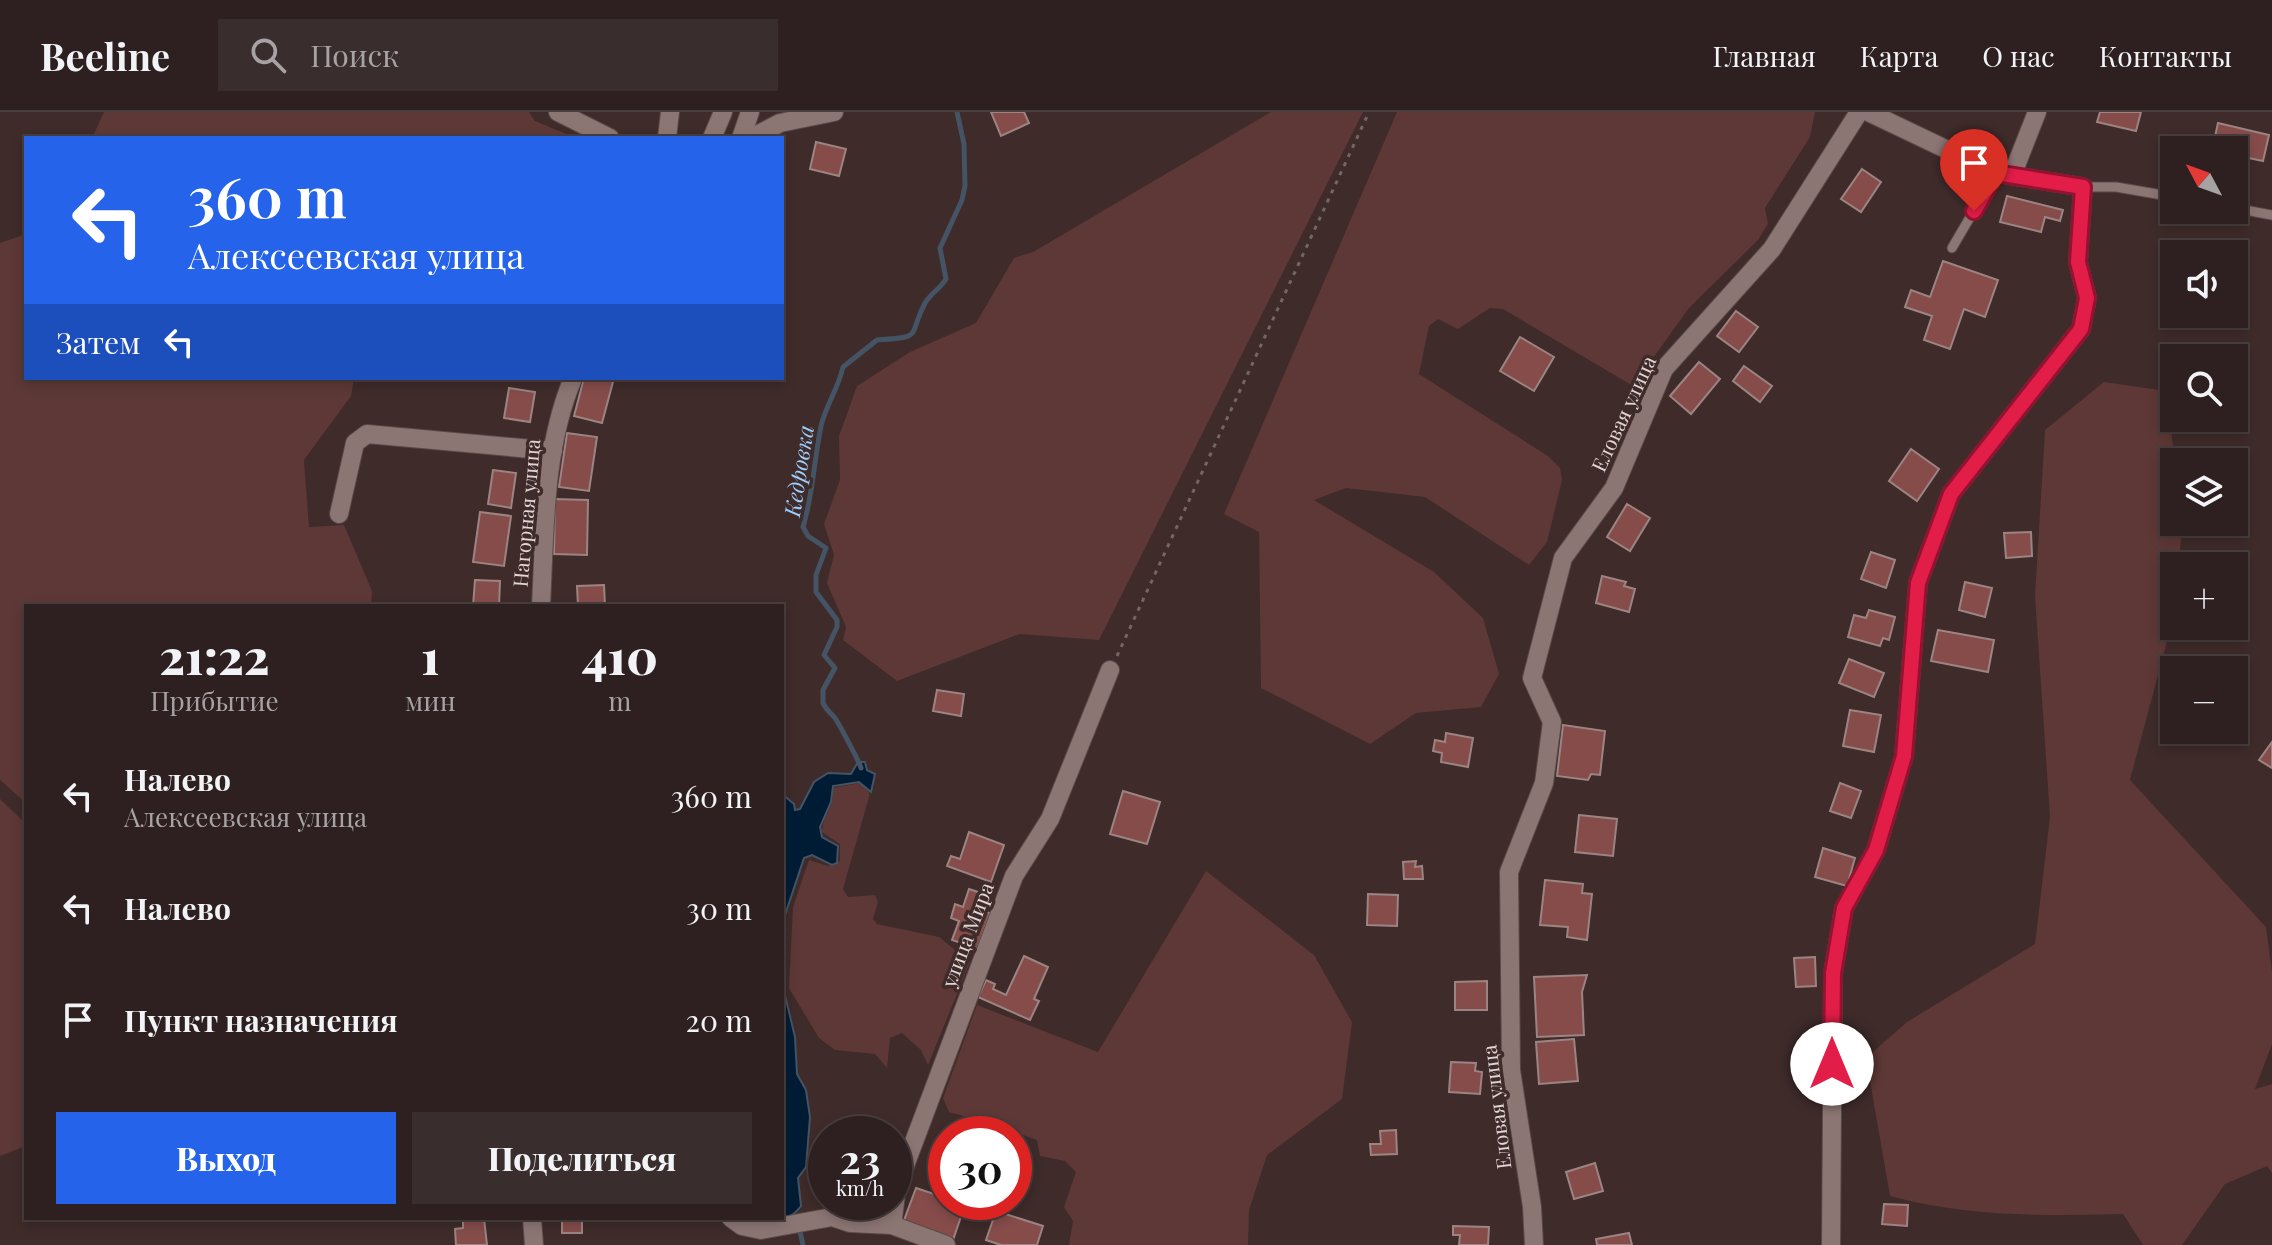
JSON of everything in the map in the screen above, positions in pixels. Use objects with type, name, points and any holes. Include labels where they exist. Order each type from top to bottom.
[{"type":"street","points":[[558,112],[606,136]]},
{"type":"street","points":[[667,136],[670,112]]},
{"type":"street","points":[[713,136],[723,112]]},
{"type":"street","points":[[742,136],[750,112]]},
{"type":"street","points":[[755,136],[780,123],[834,112]]},
{"type":"street","name":"Еловая улица","points":[[1534,1245],[1532,1207],[1511,1070],[1509,872],[1544,783],[1552,722],[1532,678],[1563,558],[1614,488],[1664,369],[1772,249],[1859,112]]},
{"type":"street","points":[[1831,1245],[1833,973],[1844,908],[1876,850],[1904,756],[1918,583],[1951,494],[2081,329],[2087,298],[2078,262],[2083,187],[2005,173],[1868,112]]},
{"type":"street","points":[[2005,173],[2037,112]]},
{"type":"street","name":"Нагорная улица","points":[[541,604],[553,451],[572,380]]},
{"type":"street","points":[[339,514],[355,443],[367,434],[553,451]]},
{"type":"street","name":"улица Мира","points":[[892,1225],[896,1195],[906,1163],[1014,876],[1050,819],[1110,670]]},
{"type":"street","points":[[734,1220],[742,1226],[761,1230],[832,1217],[850,1223],[892,1225],[946,1245]]},
{"type":"street","points":[[532,1220],[534,1245]]},
{"type":"lane","points":[[1952,248],[2005,173]]},
{"type":"lane","points":[[2083,187],[2116,187],[2160,195]]},
{"type":"lane","points":[[2248,211],[2272,215]]},
{"type":"path","points":[[1110,670],[1369,112]]},
{"type":"shaded area","points":[[104,112],[529,112],[535,121],[571,136],[93,136]]},
{"type":"shaded area","points":[[1271,112],[1363,112],[1099,640],[1019,634],[897,681],[843,640],[846,627],[827,583],[834,555],[824,524],[840,480],[839,436],[857,386],[910,352],[976,323],[1014,258],[1033,252]]},
{"type":"shaded area","points":[[1397,112],[1815,112],[1810,137],[1765,208],[1768,224],[1758,240],[1689,308],[1633,386],[1503,309],[1490,308],[1458,329],[1438,319],[1429,326],[1419,374],[1548,456],[1560,468],[1562,480],[1547,542],[1529,565],[1425,497],[1346,488],[1314,500],[1434,572],[1483,618],[1499,674],[1481,707],[1416,713],[1370,744],[1261,688],[1259,532],[1224,514]]},
{"type":"shaded area","points":[[24,235],[24,380],[354,380],[351,396],[304,460],[309,527],[344,525],[372,591],[371,604],[24,604],[24,801],[0,780],[0,243]]},
{"type":"shaded area","points":[[2104,382],[2160,390],[2160,432],[2171,432],[2173,448],[2160,448],[2160,536],[2181,536],[2180,552],[2160,552],[2160,640],[2167,640],[2163,656],[2160,656],[2160,668],[2130,780],[2266,927],[2272,972],[2272,1044],[2255,1089],[2272,1084],[2272,1173],[2267,1166],[2225,1184],[2182,1245],[2143,1245],[2123,1214],[2035,1215],[1977,1211],[1890,1196],[1866,1058],[1907,1022],[2035,944],[2050,817],[2035,596],[2045,430]]},
{"type":"shaded area","points":[[860,783],[869,792],[869,797],[843,889],[848,897],[875,895],[878,902],[873,919],[877,924],[939,937],[970,962],[928,1065],[921,1050],[902,1033],[890,1038],[887,1068],[875,1054],[835,1050],[819,1038],[789,988],[793,907],[809,860],[828,866],[840,861],[840,844],[822,832],[832,802],[833,788]]},
{"type":"shaded area","points":[[0,799],[24,822],[24,1147],[0,1156]]},
{"type":"shaded area","points":[[1206,871],[1314,955],[1352,1022],[1342,1099],[1267,1155],[1249,1210],[1248,1245],[1069,1245],[1073,1221],[1064,1207],[1076,1172],[1065,1161],[1040,1156],[1037,1140],[1032,1138],[1032,1116],[963,1116],[949,1112],[943,1098],[977,1005],[1098,1052]]},
{"type":"water","points":[[858,762],[865,762],[867,770],[875,774],[871,792],[859,782],[833,786],[831,802],[820,827],[822,837],[838,846],[837,863],[832,865],[812,855],[804,858],[785,915],[784,951],[784,796],[794,804],[795,810],[800,809],[814,782],[828,773],[851,774]]},
{"type":"water","points":[[784,991],[795,1037],[797,1074],[806,1090],[810,1116],[806,1167],[798,1178],[801,1206],[784,1219]]},
{"type":"building","points":[[991,112],[1024,112],[1029,123],[1001,136]]},
{"type":"building","points":[[2100,112],[2141,112],[2136,131],[2097,122]]},
{"type":"building","points":[[2218,123],[2269,135],[2263,161],[2248,158],[2248,136],[2215,136]]},
{"type":"building","points":[[816,142],[846,149],[839,176],[810,169]]},
{"type":"building","points":[[1862,169],[1881,182],[1861,212],[1841,199]]},
{"type":"building","points":[[2007,196],[2063,210],[2060,221],[2045,217],[2041,232],[2000,222]]},
{"type":"building","points":[[1943,261],[1998,280],[1985,317],[1964,309],[1950,349],[1924,340],[1932,316],[1905,307],[1911,290],[1930,297]]},
{"type":"building","points":[[1736,311],[1758,327],[1739,352],[1717,336]]},
{"type":"building","points":[[1520,337],[1554,357],[1534,391],[1500,371]]},
{"type":"building","points":[[1699,362],[1720,379],[1691,414],[1670,396]]},
{"type":"building","points":[[1744,366],[1772,386],[1760,402],[1733,381]]},
{"type":"building","points":[[583,380],[613,380],[602,423],[574,416]]},
{"type":"building","points":[[509,388],[535,392],[530,422],[504,418]]},
{"type":"building","points":[[567,433],[597,437],[589,491],[559,487]]},
{"type":"building","points":[[1911,449],[1939,469],[1917,501],[1889,481]]},
{"type":"building","points":[[493,470],[516,473],[511,508],[488,504]]},
{"type":"building","points":[[555,499],[588,500],[587,555],[554,554]]},
{"type":"building","points":[[1627,504],[1650,518],[1630,551],[1607,537]]},
{"type":"building","points":[[480,512],[511,516],[504,566],[473,562]]},
{"type":"building","points":[[2031,532],[2032,556],[2006,558],[2004,533]]},
{"type":"building","points":[[1871,552],[1895,560],[1886,588],[1861,579]]},
{"type":"building","points":[[1602,576],[1626,582],[1624,586],[1635,589],[1629,612],[1596,603]]},
{"type":"building","points":[[475,580],[500,581],[499,604],[473,604]]},
{"type":"building","points":[[1965,582],[1992,588],[1985,617],[1959,610]]},
{"type":"building","points":[[604,585],[605,604],[578,604],[577,586]]},
{"type":"building","points":[[1869,610],[1895,617],[1889,640],[1883,638],[1880,646],[1848,637],[1854,615],[1866,618]]},
{"type":"building","points":[[1938,630],[1994,640],[1988,672],[1931,661]]},
{"type":"building","points":[[1849,659],[1884,673],[1874,697],[1839,683]]},
{"type":"building","points":[[937,690],[964,694],[961,716],[933,711]]},
{"type":"building","points":[[1850,710],[1881,715],[1874,752],[1843,746]]},
{"type":"building","points":[[1563,725],[1605,731],[1600,775],[1591,774],[1588,780],[1557,776]]},
{"type":"building","points":[[1446,733],[1473,738],[1468,767],[1441,762],[1442,753],[1433,751],[1435,740],[1445,742]]},
{"type":"building","points":[[2272,742],[2272,768],[2259,760]]},
{"type":"building","points":[[1840,783],[1861,791],[1851,818],[1830,811]]},
{"type":"building","points":[[1123,791],[1160,802],[1147,844],[1110,834]]},
{"type":"building","points":[[1579,815],[1617,819],[1613,856],[1575,852]]},
{"type":"building","points":[[969,832],[1004,845],[991,882],[947,866],[951,856],[960,859]]},
{"type":"building","points":[[1823,848],[1855,858],[1847,886],[1815,877]]},
{"type":"building","points":[[1416,861],[1415,867],[1422,866],[1423,879],[1404,879],[1403,862]]},
{"type":"building","points":[[1545,880],[1583,884],[1582,893],[1592,894],[1587,940],[1567,937],[1568,927],[1540,925]]},
{"type":"building","points":[[969,889],[990,896],[985,912],[990,913],[977,949],[952,940],[959,921],[951,918],[955,904],[963,907]]},
{"type":"building","points":[[1368,894],[1398,895],[1397,926],[1367,925]]},
{"type":"building","points":[[1024,956],[1048,967],[1034,999],[1039,1001],[1030,1020],[978,997],[986,980],[995,984],[993,989],[1006,995]]},
{"type":"building","points":[[1815,957],[1816,986],[1796,987],[1794,958]]},
{"type":"building","points":[[1587,975],[1582,992],[1584,1035],[1537,1037],[1534,977]]},
{"type":"building","points":[[1487,981],[1487,1010],[1455,1010],[1455,982]]},
{"type":"building","points":[[1574,1039],[1578,1081],[1539,1084],[1536,1042]]},
{"type":"building","points":[[1451,1062],[1476,1063],[1475,1071],[1482,1072],[1480,1094],[1449,1092]]},
{"type":"building","points":[[1396,1130],[1397,1154],[1371,1155],[1370,1144],[1381,1144],[1380,1131]]},
{"type":"building","points":[[1595,1163],[1603,1191],[1574,1199],[1566,1172]]},
{"type":"building","points":[[916,1188],[928,1192],[928,1220],[960,1220],[953,1240],[903,1223],[904,1220],[912,1220],[912,1199]]},
{"type":"building","points":[[1884,1204],[1908,1205],[1907,1226],[1882,1224]]},
{"type":"building","points":[[463,1220],[484,1220],[487,1245],[456,1245],[455,1229],[463,1228]]},
{"type":"building","points":[[562,1220],[582,1220],[582,1233],[562,1233]]},
{"type":"building","points":[[993,1220],[1024,1220],[1043,1226],[1037,1245],[1001,1245],[986,1240]]},
{"type":"building","points":[[1453,1226],[1489,1227],[1488,1245],[1459,1245],[1460,1235],[1453,1235]]},
{"type":"building","points":[[1629,1233],[1632,1245],[1597,1245],[1596,1239]]},
{"type":"waterway","name":"Кедровка","points":[[861,768],[837,721],[823,703],[823,690],[835,668],[824,655],[837,627],[837,620],[816,592],[816,575],[826,548],[808,536],[803,527],[821,426],[843,367],[877,340],[909,336],[925,303],[946,279],[940,248],[962,200],[965,186],[964,144],[957,112]]},
{"type":"waterway","name":"Кедровка","points":[[800,1231],[803,1245]]},
{"type":"route","points":[[1832,1064],[1833,973],[1844,908],[1876,850],[1904,756],[1918,583],[1951,494],[1999,437],[2081,329],[2087,298],[2078,262],[2083,187],[2013,173],[1996,173],[1974,211]]}]
